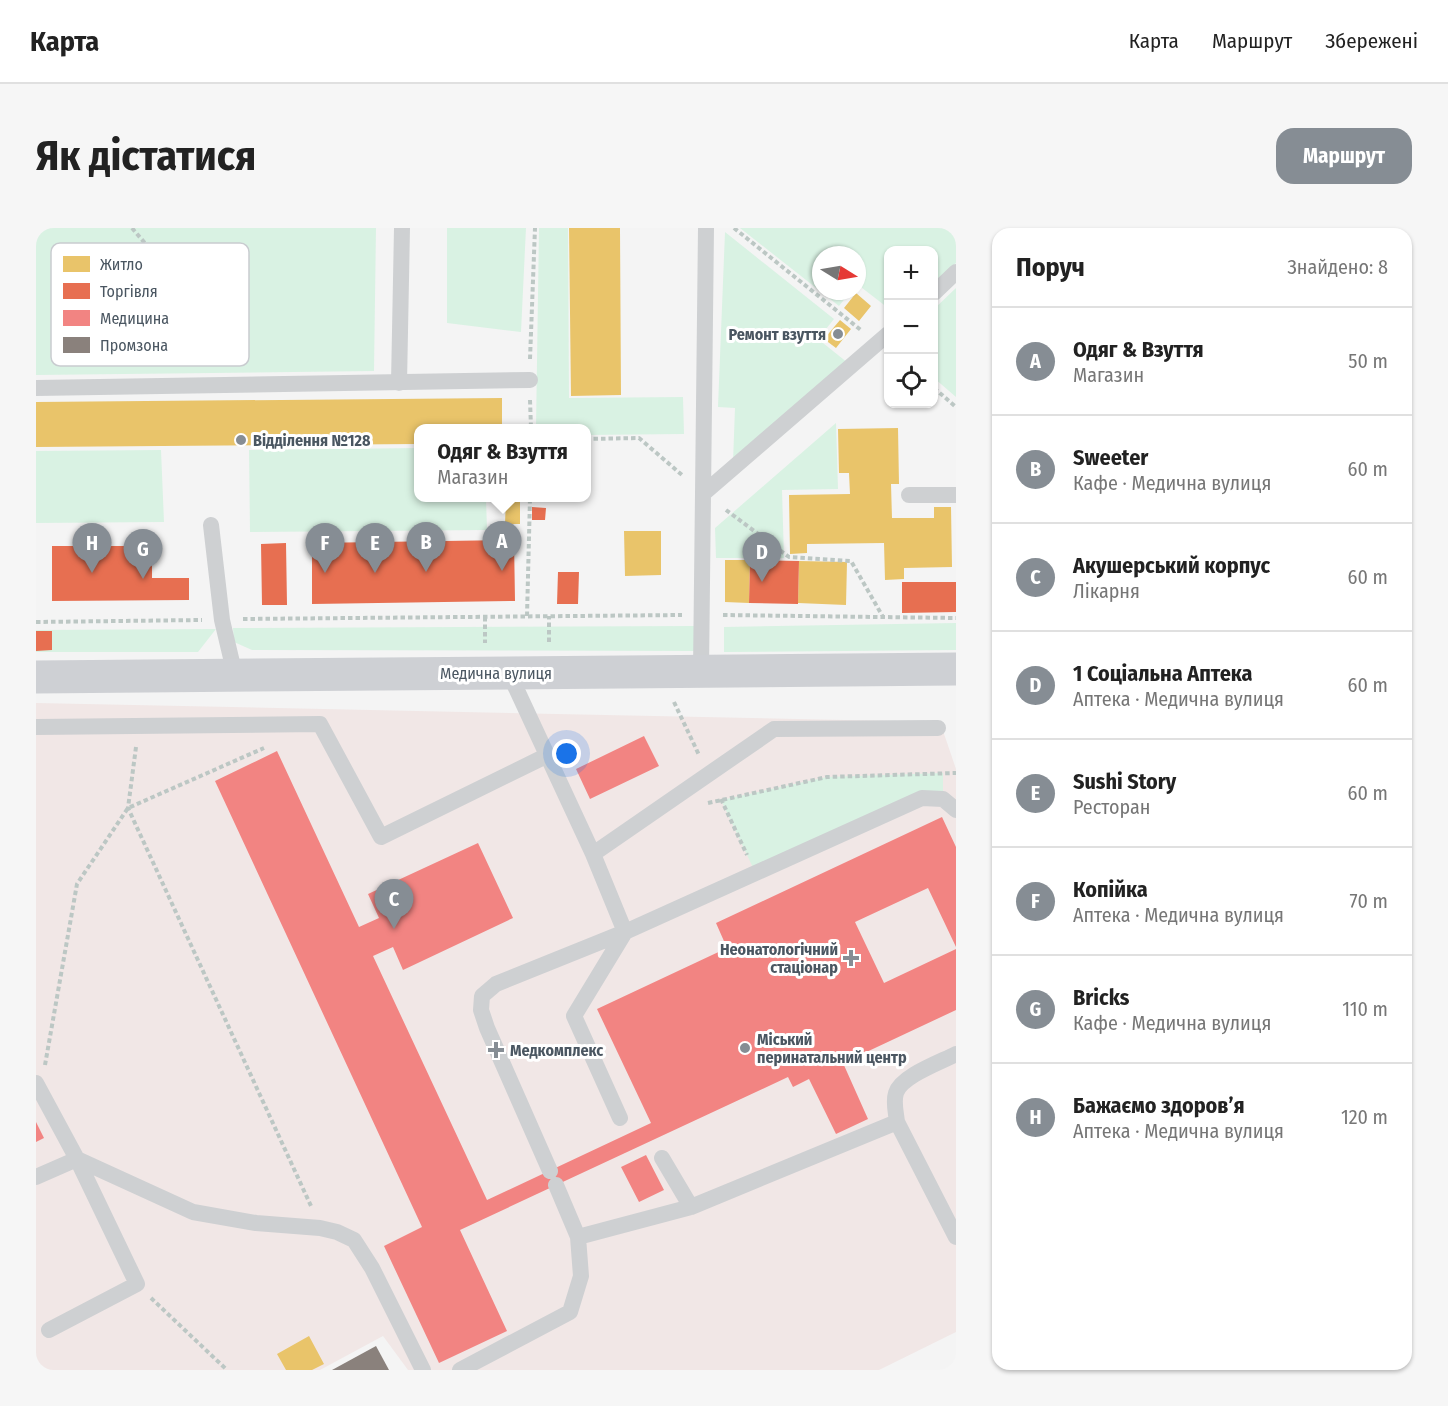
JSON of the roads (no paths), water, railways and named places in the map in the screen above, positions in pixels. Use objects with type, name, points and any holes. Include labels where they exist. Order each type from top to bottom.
[{"type":"street","name":"Медична вулиця","points":[[36,677],[956,669]]},
{"type":"lane","points":[[399,383],[402,228]]},
{"type":"lane","points":[[701,671],[706,228]]},
{"type":"lane","points":[[938,288],[956,272]]},
{"type":"lane","points":[[704,493],[883,339]]},
{"type":"lane","points":[[36,388],[530,380]]},
{"type":"lane","points":[[909,495],[956,495]]},
{"type":"lane","points":[[211,525],[222,620],[235,675]]},
{"type":"lane","points":[[509,673],[593,854],[625,932]]},
{"type":"lane","points":[[36,727],[320,724],[381,837],[548,755]]},
{"type":"lane","points":[[593,854],[774,729],[938,728]]},
{"type":"lane","points":[[460,1370],[570,1312],[581,1276],[578,1237],[487,1028],[481,1010],[482,996],[496,984],[625,932],[922,798],[943,799],[956,810]]},
{"type":"lane","points":[[620,1118],[574,1016],[625,932]]},
{"type":"lane","points":[[956,1054],[899,1086],[895,1103],[897,1122],[956,1237]]},
{"type":"lane","points":[[38,1088],[77,1159],[137,1284],[49,1330]]},
{"type":"lane","points":[[578,1237],[691,1207],[897,1122]]},
{"type":"lane","points":[[662,1158],[691,1207]]},
{"type":"lane","points":[[36,1178],[77,1159],[193,1212],[256,1223],[320,1227],[354,1240],[363,1252],[423,1370]]},
{"type":"place","name":"Ремонт взуття","points":[[838,334]]},
{"type":"place","name":"Відділення №128","points":[[241,440]]},
{"type":"place","name":"Одяг & Взуття","points":[[502,571]]},
{"type":"place","name":"Sweeter","points":[[426,572]]},
{"type":"place","name":"Бажаємо здоровʼя","points":[[92,573]]},
{"type":"place","name":"Копійка","points":[[325,573]]},
{"type":"place","name":"Sushi Story","points":[[375,573]]},
{"type":"place","name":"Bricks","points":[[143,579]]},
{"type":"place","name":"1 Соціальна Аптека","points":[[762,582]]},
{"type":"place","name":"Акушерський корпус","points":[[394,929]]},
{"type":"place","name":"Неонатологічний стаціонар","points":[[851,958]]},
{"type":"place","name":"Міський перинатальний центр","points":[[745,1048]]},
{"type":"place","name":"Медкомплекс","points":[[496,1050]]}]
